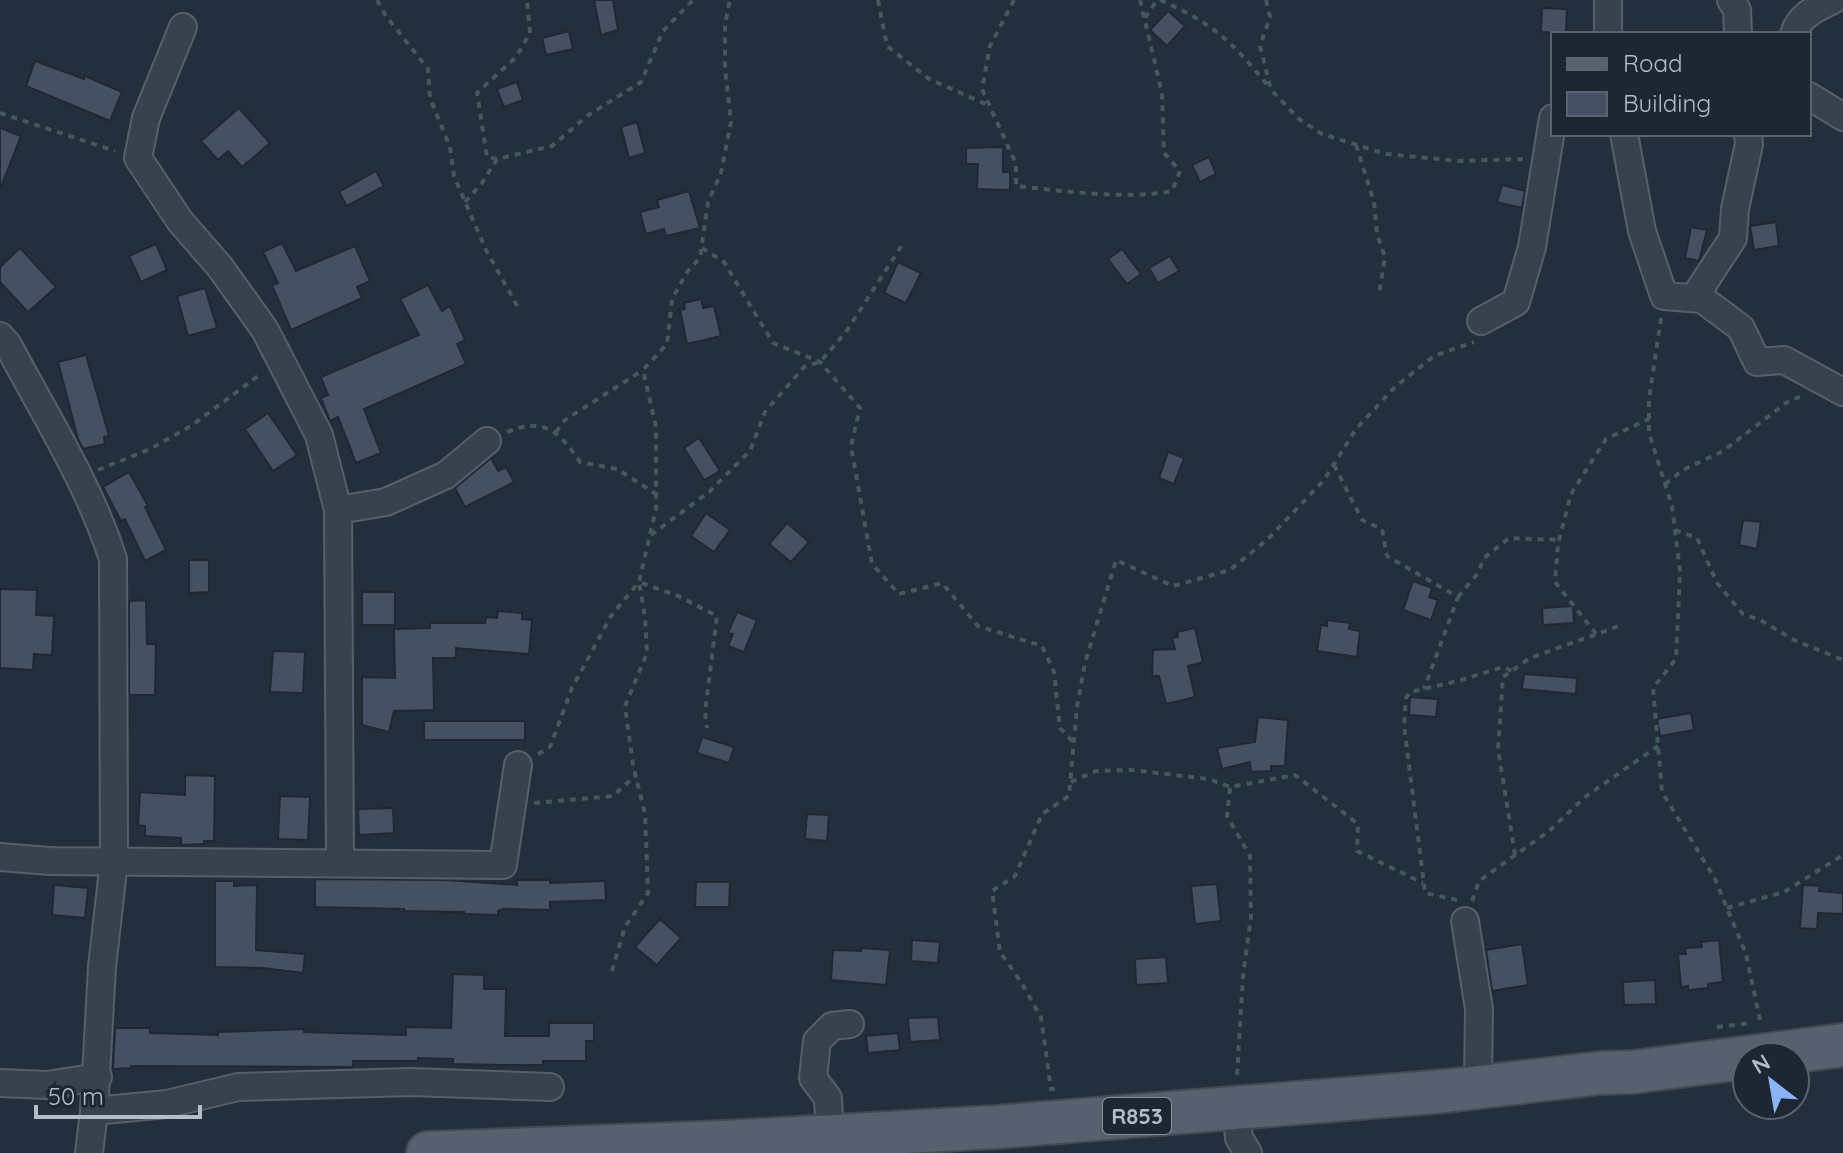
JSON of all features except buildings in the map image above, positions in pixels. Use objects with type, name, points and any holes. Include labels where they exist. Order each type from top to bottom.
[{"type":"main road","name":"R853","points":[[1811,1049],[1843,1045]]},
{"type":"main road","name":"R853","points":[[428,1153],[515,1152],[830,1137],[880,1143],[1075,1121],[1633,1072],[1731,1059]]},
{"type":"street","points":[[1608,0],[1608,32]]},
{"type":"street","points":[[1731,0],[1737,10],[1738,32]]},
{"type":"street","points":[[1795,32],[1797,24],[1811,11],[1833,0]]},
{"type":"street","points":[[183,27],[146,118],[138,158],[180,221],[220,267],[265,330],[319,435],[338,510],[340,863]]},
{"type":"street","points":[[1811,97],[1843,117]]},
{"type":"street","points":[[1481,321],[1516,302],[1532,247],[1551,132]]},
{"type":"street","points":[[1624,136],[1642,231],[1664,296],[1702,299],[1741,328],[1757,362],[1784,360],[1834,388]]},
{"type":"street","points":[[1694,298],[1733,238],[1735,209],[1751,137]]},
{"type":"street","points":[[0,336],[8,345],[102,526],[113,559],[114,861],[102,967],[98,1077],[89,1153]]},
{"type":"street","points":[[338,510],[386,502],[446,475],[487,441]]},
{"type":"street","points":[[0,857],[49,861],[503,865],[518,765]]},
{"type":"street","points":[[1468,912],[1479,1009],[1478,1086]]},
{"type":"street","points":[[830,1137],[828,1098],[813,1078],[817,1041],[832,1026],[850,1024]]},
{"type":"street","points":[[0,1083],[47,1085],[98,1077]]},
{"type":"street","points":[[94,1111],[167,1104],[238,1087],[411,1082],[550,1087]]},
{"type":"street","points":[[1236,1107],[1239,1138],[1248,1153]]},
{"type":"path","points":[[377,0],[428,69],[430,98],[450,147],[454,176],[486,250],[520,311]]},
{"type":"path","points":[[527,0],[530,33],[516,57],[477,93],[487,157],[497,159],[552,146],[587,116],[641,82],[663,31],[693,0]]},
{"type":"path","points":[[556,432],[565,420],[643,370],[667,344],[672,299],[687,272],[700,258],[708,202],[721,173],[731,122],[725,69],[725,24],[730,0]]},
{"type":"path","points":[[878,0],[887,46],[929,79],[990,106]]},
{"type":"path","points":[[1014,0],[990,46],[982,89],[1016,164],[1016,186],[1155,194],[1172,191],[1180,171],[1164,153],[1162,93],[1140,0]]},
{"type":"path","points":[[1144,19],[1159,0],[1216,29],[1299,119],[1322,134],[1386,154],[1459,161],[1535,159],[1546,167]]},
{"type":"path","points":[[1266,0],[1270,17],[1260,46],[1271,90]]},
{"type":"path","points":[[0,113],[138,158]]},
{"type":"path","points":[[1356,145],[1374,202],[1377,234],[1385,257],[1379,294]]},
{"type":"path","points":[[465,202],[497,159]]},
{"type":"path","points":[[650,536],[709,492],[750,451],[765,412],[804,367],[820,362],[846,332],[904,242]]},
{"type":"path","points":[[702,248],[724,262],[773,343],[820,362],[860,408],[851,446],[872,564],[899,594],[942,583],[978,626],[1042,646],[1054,672],[1060,728],[1075,744]]},
{"type":"path","points":[[1664,296],[1649,433],[1672,506],[1680,571],[1676,659],[1653,688],[1662,792],[1715,879],[1746,954],[1764,1041]]},
{"type":"path","points":[[1075,1121],[1068,1090],[1051,1089],[1041,1017],[1000,952],[992,891],[1015,876],[1042,814],[1069,796],[1077,707],[1085,663],[1116,560],[1173,586],[1230,570],[1267,540],[1324,480],[1356,429],[1395,387],[1434,356],[1474,344],[1481,321]]},
{"type":"path","points":[[77,478],[150,449],[191,426],[280,360]]},
{"type":"path","points":[[612,971],[625,927],[648,893],[645,814],[625,706],[647,653],[639,582],[656,509],[656,427],[643,370]]},
{"type":"path","points":[[1665,484],[1683,470],[1723,451],[1790,400],[1834,388]]},
{"type":"path","points":[[1596,634],[1555,582],[1559,540],[1571,494],[1606,439],[1649,419]]},
{"type":"path","points":[[487,441],[522,426],[541,425],[556,432],[580,462],[617,469],[656,494]]},
{"type":"path","points":[[1334,465],[1362,520],[1382,529],[1387,556],[1458,597]]},
{"type":"path","points":[[1675,530],[1697,538],[1717,583],[1743,614],[1843,660]]},
{"type":"path","points":[[1424,689],[1458,597],[1478,573],[1484,558],[1509,538],[1559,540]]},
{"type":"path","points":[[639,582],[678,596],[717,616],[705,712],[707,728]]},
{"type":"path","points":[[518,765],[550,747],[572,688],[611,616],[639,582]]},
{"type":"path","points":[[1515,855],[1498,749],[1503,677],[1530,658],[1622,625]]},
{"type":"path","points":[[1512,671],[1503,667],[1410,692],[1406,698],[1404,725],[1425,893],[1468,912],[1479,881],[1549,831],[1585,797],[1658,746]]},
{"type":"path","points":[[1071,782],[1096,771],[1131,770],[1209,779],[1230,787],[1295,775],[1358,824],[1357,851],[1423,883]]},
{"type":"path","points":[[512,805],[613,796],[636,775]]},
{"type":"path","points":[[1230,787],[1227,816],[1250,856],[1251,917],[1243,976],[1236,1107]]},
{"type":"path","points":[[1727,908],[1784,892],[1843,855]]}]
